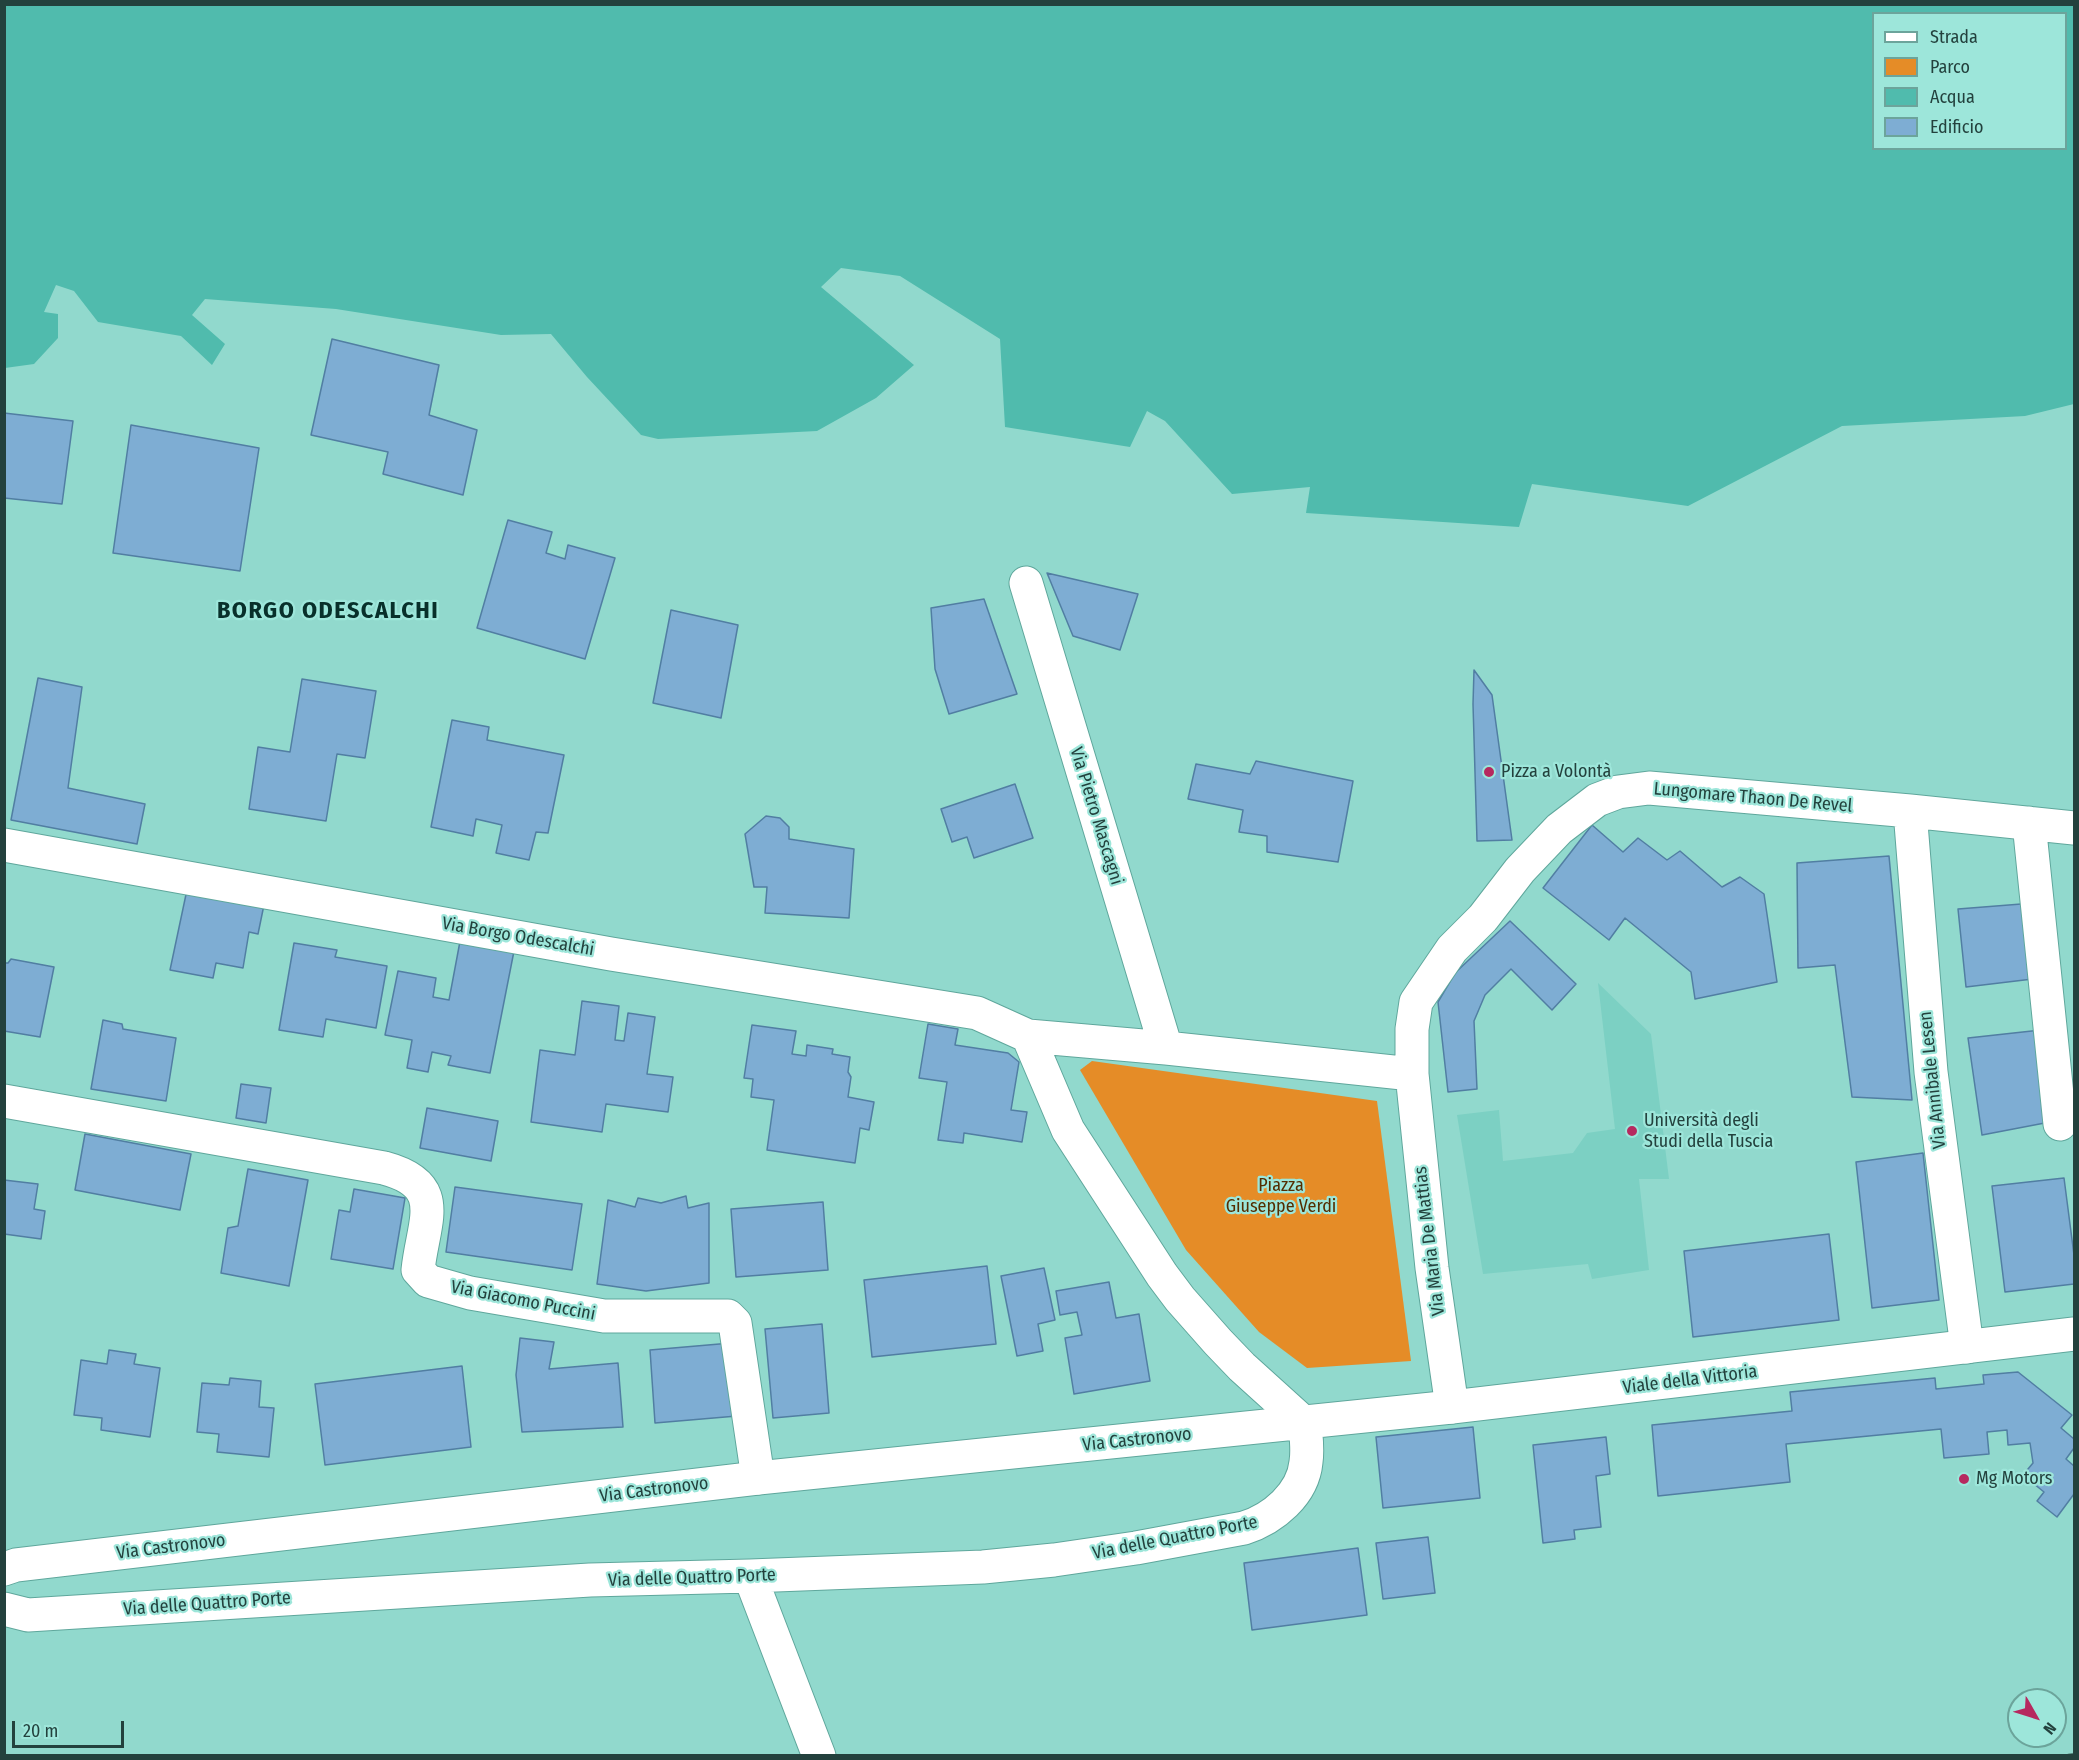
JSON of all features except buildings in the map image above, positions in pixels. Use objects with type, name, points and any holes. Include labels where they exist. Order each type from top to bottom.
[{"type":"street","name":"Via Pietro Mascagni","points":[[1026,583],[1166,1048]]},
{"type":"street","name":"Lungomare Thaon De Revel","points":[[1412,1074],[1412,1029],[1416,1002],[1452,950],[1483,918],[1520,870],[1560,829],[1597,800],[1618,792],[1649,788],[2074,828]]},
{"type":"street","name":"Via Annibale Lesen","points":[[1910,811],[1931,1072],[1967,1347]]},
{"type":"street","points":[[2029,823],[2060,1125]]},
{"type":"street","name":"Via Borgo Odescalchi","points":[[4,845],[611,954],[977,1013],[1028,1036]]},
{"type":"street","points":[[1305,1424],[1218,1342],[1162,1275],[1068,1130],[1028,1036],[1412,1074]]},
{"type":"street","name":"Via Maria De Mattias","points":[[1412,1074],[1432,1268],[1452,1407]]},
{"type":"street","name":"Via Giacomo Puccini","points":[[4,1101],[403,1173],[420,1185],[427,1202],[427,1218],[418,1270],[429,1281],[470,1293],[604,1316],[728,1316],[735,1323],[758,1478]]},
{"type":"street","name":"Viale della Vittoria","points":[[1305,1424],[2074,1334]]},
{"type":"street","name":"Via Castronovo","points":[[4,1569],[40,1562],[758,1478],[1305,1424]]},
{"type":"street","name":"Via delle Quattro Porte","points":[[4,1609],[28,1615],[590,1580],[941,1569],[1024,1563],[1136,1548],[1244,1528],[1267,1519],[1291,1496],[1304,1473],[1305,1424]]},
{"type":"street","points":[[750,1576],[819,1755]]},
{"type":"shaded area","name":"Università degli Studi della Tuscia","points":[[1598,983],[1651,1034],[1669,1179],[1639,1179],[1649,1270],[1592,1279],[1588,1264],[1483,1274],[1457,1115],[1499,1110],[1503,1161],[1573,1153],[1587,1133],[1615,1129]]},
{"type":"green space","name":"Piazza Giuseppe Verdi","points":[[1092,1061],[1377,1101],[1411,1361],[1307,1368],[1259,1332],[1186,1250],[1080,1070]]},
{"type":"water","points":[[5,4],[2074,5],[2074,404],[2025,416],[1842,426],[1688,506],[1532,484],[1519,527],[1306,513],[1310,487],[1232,494],[1165,421],[1147,411],[1130,447],[1005,427],[1000,339],[900,276],[841,268],[821,287],[914,365],[876,398],[817,431],[658,439],[641,435],[551,334],[501,335],[336,309],[205,299],[192,315],[225,344],[212,365],[181,336],[98,322],[74,291],[56,285],[44,312],[58,314],[58,338],[34,364],[5,368]]},
{"type":"railway","points":[[2068,1756],[2074,1755]]},
{"type":"place","name":"Pizza a Volontà","points":[[1489,772]]},
{"type":"place","name":"Università degli Studi della Tuscia","points":[[1632,1131]]},
{"type":"place","name":"Mg Motors","points":[[1964,1479]]},
{"type":"district","name":"BORGO ODESCALCHI","points":[[328,611]]}]
